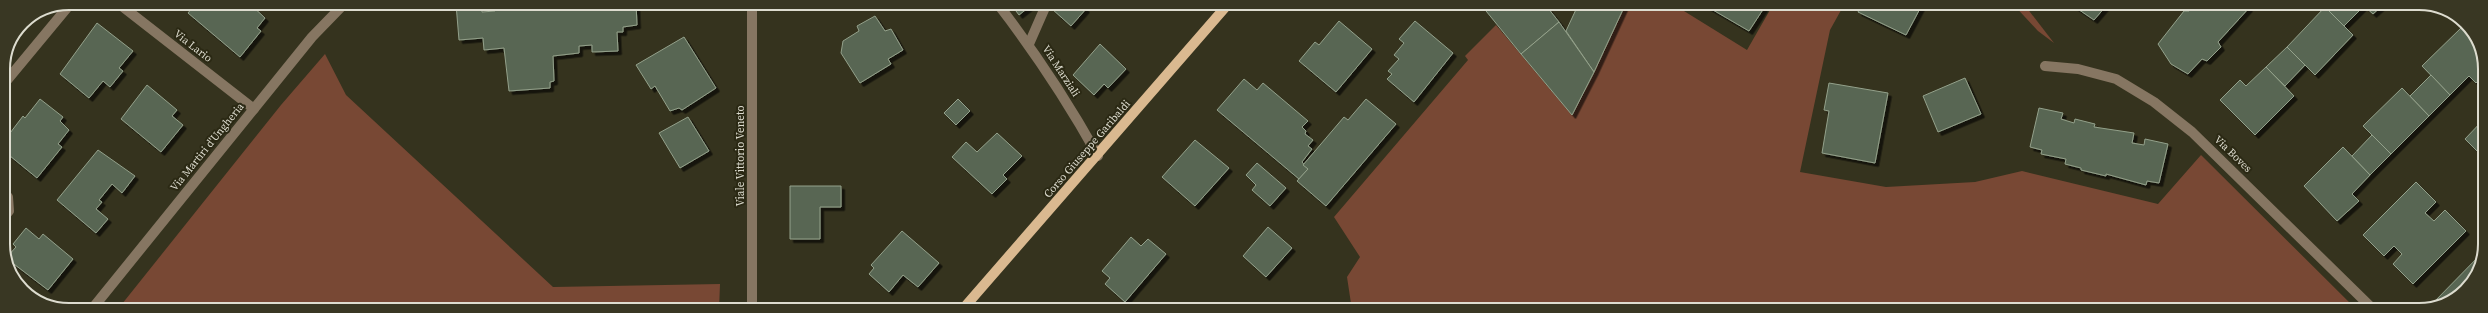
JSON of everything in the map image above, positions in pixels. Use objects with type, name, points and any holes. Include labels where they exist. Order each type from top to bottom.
[{"type":"main road","name":"Corso Giuseppe Garibaldi","points":[[968,303],[1098,156],[1223,10]]},
{"type":"street","points":[[10,77],[65,10]]},
{"type":"street","name":"Via Lario","points":[[127,10],[254,109]]},
{"type":"street","name":"Via Martiri d'Ungheria","points":[[98,303],[312,37],[338,10]]},
{"type":"street","name":"Viale Vittorio Veneto","points":[[752,10],[752,303]]},
{"type":"street","name":"Via Marziali","points":[[1002,10],[1029,44],[1098,156]]},
{"type":"street","points":[[1029,44],[1044,10]]},
{"type":"street","name":"Via Boves","points":[[2045,66],[2078,69],[2116,79],[2154,102],[2192,132],[2367,303]]},
{"type":"shaded area","points":[[1623,10],[1682,10],[1747,50],[1770,10],[1841,10],[1830,30],[1800,172],[1886,187],[1975,182],[2022,171],[2158,204],[2201,155],[2350,303],[1351,303],[1347,277],[1360,257],[1334,217],[1468,60],[1465,56],[1496,25],[1572,115]]},
{"type":"shaded area","points":[[2018,10],[2028,10],[2054,43],[2038,31]]},
{"type":"shaded area","points":[[325,54],[346,95],[553,287],[720,284],[719,303],[123,303],[281,105]]},
{"type":"building","points":[[190,10],[256,10],[265,18],[257,28],[261,31],[240,57],[188,13]]},
{"type":"building","points":[[456,10],[482,10],[482,12],[495,10],[636,10],[637,25],[623,27],[623,32],[617,32],[618,51],[592,52],[592,45],[579,46],[579,53],[553,56],[554,81],[550,82],[550,88],[509,91],[504,48],[484,50],[483,38],[459,40]]},
{"type":"building","points":[[1015,10],[1025,10],[1019,15]]},
{"type":"building","points":[[1053,10],[1085,10],[1071,26]]},
{"type":"building","points":[[1485,10],[1550,10],[1559,22],[1521,54]]},
{"type":"building","points":[[1576,10],[1623,10],[1594,72],[1566,31]]},
{"type":"building","points":[[1713,10],[1763,10],[1749,31]]},
{"type":"building","points":[[1859,10],[1919,10],[1906,35],[1858,12]]},
{"type":"building","points":[[2079,10],[2103,10],[2094,20]]},
{"type":"building","points":[[2247,10],[2218,42],[2221,47],[2207,61],[2202,59],[2188,74],[2171,64],[2158,44],[2184,11]]},
{"type":"building","points":[[2322,10],[2328,10],[2353,35],[2315,75],[2287,47]]},
{"type":"building","points":[[2328,10],[2360,10],[2344,26]]},
{"type":"building","points":[[2369,10],[2377,10],[2373,14]]},
{"type":"building","points":[[875,16],[885,31],[891,29],[903,50],[888,59],[891,64],[860,83],[841,53],[843,41],[859,31],[857,26]]},
{"type":"building","points":[[1339,21],[1372,49],[1336,92],[1299,61],[1315,42],[1319,45]]},
{"type":"building","points":[[1415,21],[1453,53],[1414,102],[1387,79],[1392,74],[1388,71],[1399,59],[1394,55],[1404,43],[1399,39]]},
{"type":"building","points":[[1559,22],[1594,72],[1572,115],[1521,54]]},
{"type":"building","points":[[97,23],[133,51],[119,68],[123,71],[110,87],[103,81],[89,98],[60,74]]},
{"type":"building","points":[[2461,28],[2474,46],[2477,57],[2478,81],[2476,83],[2469,76],[2450,95],[2422,66]]},
{"type":"building","points":[[684,37],[716,88],[682,110],[679,108],[670,111],[655,86],[651,89],[636,65]]},
{"type":"building","points":[[1100,44],[1126,69],[1108,88],[1104,84],[1094,95],[1073,75]]},
{"type":"building","points":[[2287,47],[2305,65],[2285,86],[2266,67]]},
{"type":"building","points":[[2266,67],[2294,96],[2255,135],[2220,100],[2240,80],[2246,86]]},
{"type":"building","points":[[2431,75],[2450,95],[2429,116],[2410,96]]},
{"type":"building","points":[[1965,78],[1981,114],[1938,132],[1923,96]]},
{"type":"building","points":[[1244,79],[1257,90],[1263,83],[1308,121],[1302,127],[1306,131],[1305,134],[1313,140],[1308,146],[1312,149],[1302,162],[1308,169],[1299,179],[1217,110]]},
{"type":"building","points":[[1829,83],[1888,93],[1875,163],[1822,153],[1829,111],[1824,110]]},
{"type":"building","points":[[147,85],[177,110],[172,116],[183,125],[161,152],[121,119]]},
{"type":"building","points":[[2402,88],[2429,116],[2391,154],[2363,126]]},
{"type":"building","points":[[40,99],[63,117],[60,121],[69,130],[58,144],[62,147],[37,178],[10,156],[10,133],[23,116],[25,118]]},
{"type":"building","points":[[958,99],[970,111],[956,125],[944,113]]},
{"type":"building","points":[[1366,99],[1396,124],[1326,206],[1297,181],[1308,169],[1303,165],[1344,117],[1348,120]]},
{"type":"building","points":[[2039,108],[2063,113],[2061,119],[2074,123],[2075,119],[2095,124],[2094,127],[2134,133],[2132,143],[2144,145],[2145,139],[2168,144],[2159,183],[2147,181],[2146,185],[2106,174],[2106,176],[2081,170],[2081,168],[2065,164],[2066,159],[2041,154],[2042,150],[2030,147]]},
{"type":"building","points":[[688,117],[709,151],[680,168],[659,133]]},
{"type":"building","points":[[2478,125],[2478,152],[2465,139]]},
{"type":"building","points":[[997,133],[1022,156],[1003,175],[1007,179],[992,194],[952,157],[966,142],[977,152]]},
{"type":"building","points":[[2372,135],[2391,154],[2370,175],[2352,156]]},
{"type":"building","points":[[1195,140],[1229,168],[1195,206],[1162,177]]},
{"type":"building","points":[[2343,147],[2370,175],[2352,194],[2359,201],[2337,221],[2304,186]]},
{"type":"building","points":[[98,150],[135,176],[122,193],[112,184],[99,200],[102,202],[96,209],[108,219],[96,233],[57,200]]},
{"type":"building","points":[[1257,163],[1286,188],[1270,206],[1252,190],[1256,185],[1246,175]]},
{"type":"building","points":[[2416,182],[2436,202],[2425,213],[2434,221],[2445,210],[2466,231],[2413,284],[2393,264],[2402,254],[2394,246],[2384,256],[2363,235]]},
{"type":"building","points":[[790,186],[841,186],[841,207],[820,207],[820,239],[790,239]]},
{"type":"building","points":[[1268,227],[1292,248],[1266,277],[1243,256]]},
{"type":"building","points":[[26,228],[39,239],[43,234],[73,259],[48,290],[13,264],[11,253],[16,247],[13,244]]},
{"type":"building","points":[[902,231],[939,263],[918,287],[903,275],[889,292],[869,274],[874,268],[871,265]]},
{"type":"building","points":[[1131,237],[1141,246],[1148,239],[1166,254],[1125,302],[1105,284],[1110,278],[1102,271]]},
{"type":"building","points":[[2476,260],[2466,280],[2449,295],[2435,300]]}]
